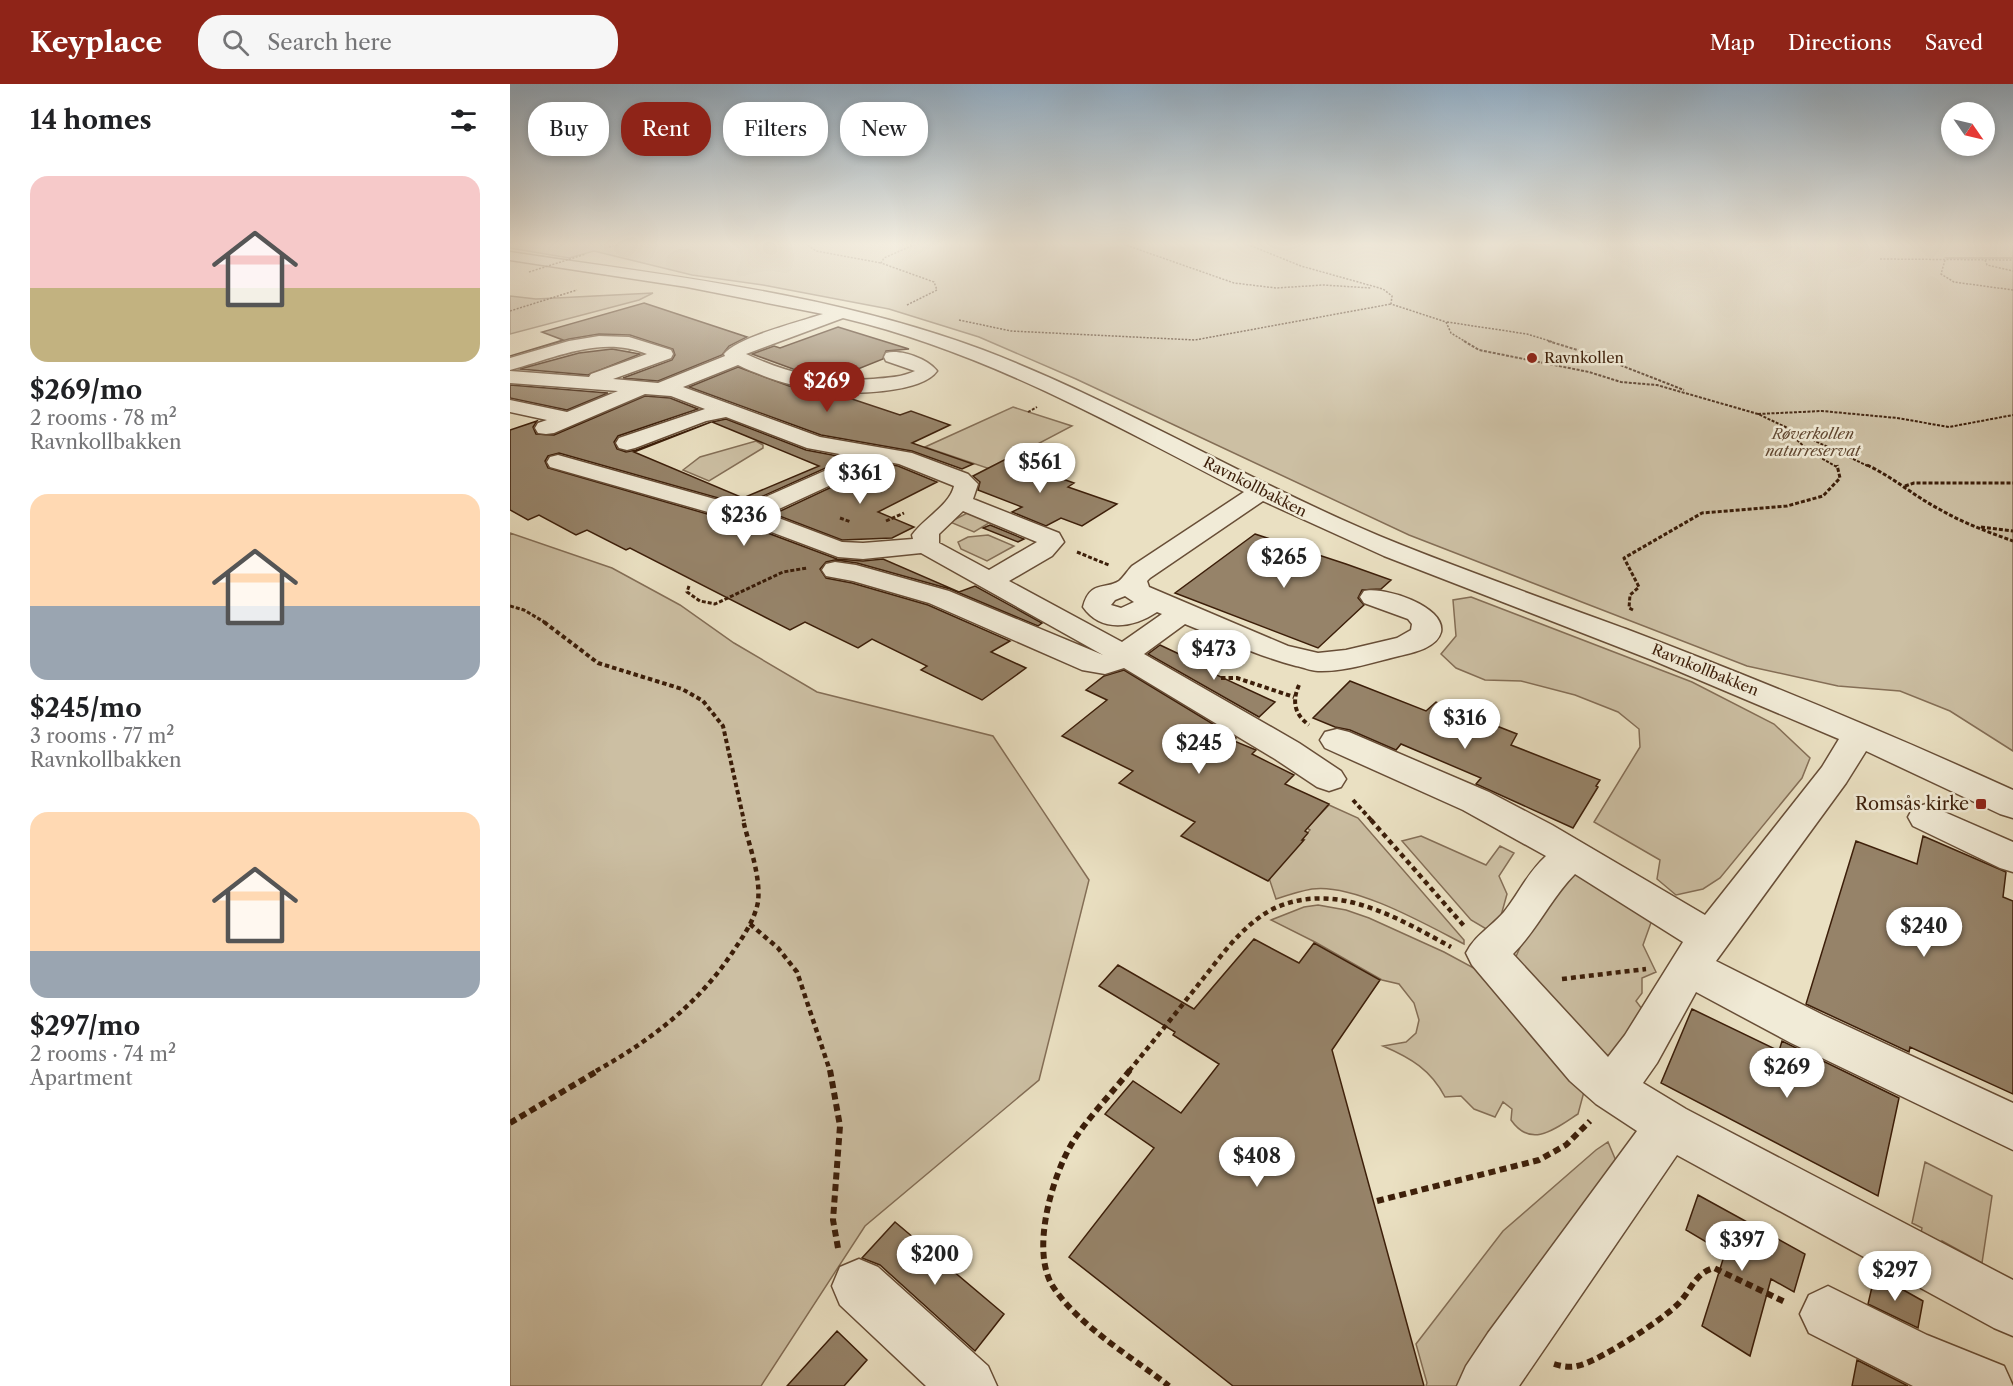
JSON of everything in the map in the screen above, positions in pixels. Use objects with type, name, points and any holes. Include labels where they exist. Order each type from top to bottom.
[{"type":"street","name":"Ravnkollbakken","points":[[798,304],[871,320],[948,343],[1014,370],[1100,409],[1364,539],[1712,672],[1859,734],[2013,805]]},
{"type":"street","points":[[841,313],[741,348],[733,354],[738,358],[786,370],[820,385],[863,378],[905,382],[921,377],[927,371],[919,365],[893,357]]},
{"type":"street","points":[[510,364],[578,346],[607,342],[633,343],[664,354],[608,373],[592,383]]},
{"type":"street","points":[[546,428],[567,418],[738,358]]},
{"type":"street","points":[[510,377],[656,387],[680,392],[815,443],[903,458],[960,479],[966,484],[966,488],[957,502],[925,535],[927,545],[935,552],[1124,655],[1287,751],[1329,779]]},
{"type":"street","points":[[510,406],[567,418]]},
{"type":"street","points":[[627,444],[700,416],[728,410]]},
{"type":"street","points":[[745,515],[881,454]]},
{"type":"street","points":[[558,462],[745,515],[832,558],[856,573],[939,597],[1093,664],[1110,664],[1182,613]]},
{"type":"street","points":[[1264,491],[1241,503],[1141,572],[1133,580],[1135,585],[1182,613],[1242,629],[1292,657],[1318,662],[1346,659],[1407,645],[1426,633],[1426,623],[1418,613],[1374,597]]},
{"type":"street","points":[[957,502],[1050,538],[1051,542],[1043,550],[990,581]]},
{"type":"street","points":[[832,558],[845,550],[863,551],[927,545]]},
{"type":"street","points":[[1612,1089],[1641,1049],[1699,952],[1834,775],[1859,734]]},
{"type":"street","points":[[1337,740],[1476,801],[1573,854],[1699,952],[1808,1029],[2013,1127]]},
{"type":"street","points":[[1926,817],[2013,858]]},
{"type":"street","points":[[1573,854],[1548,877],[1518,924],[1500,968],[1586,1066],[1612,1089],[1669,1125],[2013,1309]]},
{"type":"street","points":[[1486,1386],[1518,1336],[1630,1185],[1669,1125]]},
{"type":"street","points":[[859,1286],[968,1386]]},
{"type":"street","points":[[1828,1314],[1911,1357],[1984,1386]]},
{"type":"path","points":[[510,311],[533,304]]},
{"type":"path","points":[[871,320],[912,304]]},
{"type":"path","points":[[959,321],[1011,331],[1195,340],[1391,304],[1446,322],[1527,334],[1597,356],[1700,396]]},
{"type":"path","points":[[1446,322],[1451,333],[1479,350],[1589,372],[1621,382],[1657,385],[1758,414],[1890,476],[1938,509],[1974,527],[2013,541]]},
{"type":"path","points":[[1758,414],[1822,411],[1897,418],[1949,428],[2013,415]]},
{"type":"path","points":[[1639,614],[1629,608],[1630,596],[1639,587],[1624,558],[1702,513],[1787,506],[1823,496],[1840,478],[1837,465],[1809,451],[1782,427]]},
{"type":"path","points":[[1904,486],[1938,483],[2013,483]]},
{"type":"path","points":[[689,586],[687,592],[691,596],[706,603],[715,604],[788,570],[805,568],[832,558],[866,528],[928,503],[957,502]]},
{"type":"path","points":[[1974,527],[2013,531]]},
{"type":"path","points":[[1069,549],[1135,585]]},
{"type":"path","points":[[510,606],[524,610],[552,627],[598,663],[682,689],[703,701],[723,726],[755,873],[758,898],[750,924],[733,955],[701,998],[669,1024],[625,1054],[547,1099],[510,1124]]},
{"type":"path","points":[[1318,662],[1300,683],[1293,703],[1299,717],[1337,740]]},
{"type":"path","points":[[1329,779],[1376,824],[1500,968]]},
{"type":"path","points":[[1169,1386],[1080,1314],[1051,1283],[1044,1248],[1049,1203],[1062,1163],[1084,1125],[1225,951],[1251,924],[1277,907],[1303,898],[1329,898],[1354,903],[1405,923],[1457,950],[1500,968],[1649,968],[1699,952]]},
{"type":"path","points":[[750,924],[778,948],[797,972],[830,1070],[840,1126],[833,1220],[840,1259],[859,1286]]},
{"type":"path","points":[[1377,1202],[1539,1160],[1566,1145],[1587,1125],[1612,1089]]},
{"type":"path","points":[[1518,1336],[1548,1361],[1568,1368],[1583,1365],[1664,1317],[1680,1302],[1700,1273],[1714,1268],[1760,1292],[1797,1306],[1828,1314]]},
{"type":"green space","points":[[510,304],[625,304],[510,334]]},
{"type":"green space","name":"Røverkollen naturreservat","points":[[861,304],[2013,304],[2013,751],[1950,711],[1900,691],[1838,686],[1747,666],[1409,535],[1076,379],[979,337],[889,309]]},
{"type":"green space","points":[[594,345],[631,346],[631,350],[624,354],[639,361],[587,378],[510,374],[510,368],[515,371],[530,366],[523,363]]},
{"type":"green space","points":[[1013,407],[1072,426],[990,469],[925,447]]},
{"type":"green space","points":[[756,441],[763,445],[763,448],[709,481],[683,470],[700,457]]},
{"type":"green space","points":[[971,511],[994,520],[974,532],[950,522]]},
{"type":"green space","points":[[510,533],[612,568],[680,605],[734,643],[817,692],[993,736],[1089,880],[1039,1080],[865,1226],[761,1386],[510,1386]]},
{"type":"green space","points":[[988,535],[1014,546],[987,561],[961,549],[958,542],[968,537]]},
{"type":"green space","points":[[1471,597],[1692,682],[1774,724],[1810,758],[1802,778],[1720,878],[1703,889],[1676,895],[1657,879],[1660,860],[1594,822],[1640,747],[1639,729],[1618,712],[1575,695],[1521,681],[1485,680],[1456,668],[1441,654],[1456,636],[1453,600]]},
{"type":"green space","points":[[1329,805],[1358,818],[1464,940],[1464,944],[1390,907],[1348,892],[1312,889],[1276,899],[1268,875],[1310,830],[1307,828]]},
{"type":"green space","points":[[1421,836],[1486,865],[1500,846],[1514,853],[1499,876],[1507,894],[1497,930],[1488,930],[1471,920],[1402,841]]},
{"type":"green space","points":[[1581,873],[1653,917],[1643,945],[1656,972],[1642,978],[1642,993],[1636,1001],[1648,1017],[1612,1063],[1514,961],[1525,936],[1570,874]]},
{"type":"green space","points":[[1318,905],[1346,910],[1369,918],[1444,952],[1496,980],[1585,1088],[1578,1114],[1552,1130],[1535,1135],[1519,1129],[1511,1120],[1512,1109],[1503,1102],[1495,1117],[1474,1109],[1461,1096],[1445,1097],[1427,1072],[1403,1055],[1383,1046],[1406,1042],[1416,1033],[1419,1020],[1414,1003],[1399,984],[1382,980],[1271,920],[1304,907]]},
{"type":"green space","points":[[1608,1142],[1619,1168],[1462,1386],[1426,1386],[1416,1344],[1503,1231]]},
{"type":"green space","points":[[1925,1162],[1992,1196],[1982,1263],[1942,1241],[1939,1257],[1918,1246],[1922,1228],[1912,1223]]},
{"type":"building","points":[[646,304],[747,337],[729,346],[722,355],[658,381],[623,378],[672,360],[675,355],[673,349],[630,335],[599,334],[569,339],[510,356],[563,340],[542,332]]},
{"type":"building","points":[[838,327],[909,349],[886,351],[883,359],[838,377],[793,369],[752,354],[774,346],[780,348]]},
{"type":"building","points":[[612,349],[640,354],[588,375],[520,369],[579,353]]},
{"type":"building","points":[[738,367],[789,386],[840,395],[900,415],[911,411],[950,425],[912,443],[973,464],[962,469],[912,451],[821,435],[689,387]]},
{"type":"building","points":[[510,385],[608,393],[567,410],[510,398]]},
{"type":"building","points":[[645,396],[670,398],[698,409],[618,436],[614,442],[617,449],[626,452],[636,450],[711,422],[634,452],[743,498],[819,466],[712,422],[726,419],[806,450],[848,458],[743,505],[559,453],[548,456],[545,461],[548,468],[749,526],[837,559],[863,561],[883,559],[959,592],[975,586],[1042,623],[1038,626],[950,589],[857,563],[835,560],[826,562],[820,569],[826,578],[852,583],[928,605],[1010,641],[991,652],[1026,668],[982,700],[921,670],[927,666],[872,639],[858,648],[805,622],[790,630],[630,548],[626,550],[587,530],[576,535],[539,515],[528,520],[510,510],[510,430],[537,421],[533,427],[536,434],[554,435]]},
{"type":"building","points":[[1006,459],[1074,483],[1068,487],[1117,504],[1082,526],[1061,518],[1046,526],[1012,512],[1022,507],[978,490],[980,482],[973,476]]},
{"type":"building","points":[[883,463],[898,466],[937,482],[878,512],[914,527],[892,538],[842,540],[774,514]]},
{"type":"building","points":[[990,525],[1024,539],[1018,542],[983,528]]},
{"type":"building","points":[[1255,534],[1391,580],[1381,589],[1362,590],[1358,598],[1364,605],[1318,648],[1175,593]]},
{"type":"building","points":[[1160,645],[1213,670],[1210,672],[1275,702],[1259,717],[1148,654]]},
{"type":"building","points":[[1124,670],[1236,738],[1234,741],[1256,750],[1252,754],[1294,775],[1285,784],[1329,804],[1305,831],[1308,833],[1302,840],[1304,840],[1268,881],[1181,836],[1195,822],[1119,783],[1133,771],[1062,736],[1107,700],[1086,690],[1104,676]]},
{"type":"building","points":[[1350,681],[1426,711],[1436,702],[1517,734],[1511,745],[1600,780],[1596,786],[1598,787],[1573,828],[1476,784],[1481,778],[1401,744],[1396,750],[1350,730],[1313,718]]},
{"type":"building","points":[[1923,836],[2006,872],[2003,897],[2013,901],[2013,1094],[1910,1047],[1909,1052],[1806,1004],[1856,841],[1917,864]]},
{"type":"building","points":[[1254,939],[1299,963],[1314,943],[1380,980],[1332,1050],[1424,1386],[1233,1386],[1069,1257],[1154,1148],[1105,1114],[1133,1081],[1181,1113],[1219,1064],[1173,1035],[1175,1032],[1099,986],[1118,965],[1194,1009]]},
{"type":"building","points":[[1692,1009],[1779,1051],[1782,1041],[1899,1098],[1878,1196],[1661,1083]]},
{"type":"building","points":[[1698,1195],[1805,1254],[1794,1292],[1771,1279],[1750,1356],[1702,1326],[1725,1253],[1686,1230]]},
{"type":"building","points":[[895,1222],[1004,1314],[975,1351],[880,1265],[862,1258]]},
{"type":"building","points":[[1875,1274],[1923,1301],[1918,1328],[1868,1304]]},
{"type":"building","points":[[837,1331],[867,1360],[844,1386],[787,1386]]},
{"type":"building","points":[[1857,1360],[1908,1386],[1852,1386]]},
{"type":"place","name":"Ravnkollen","points":[[1532,358]]},
{"type":"place","name":"Romsås kirke","points":[[1981,804]]}]
